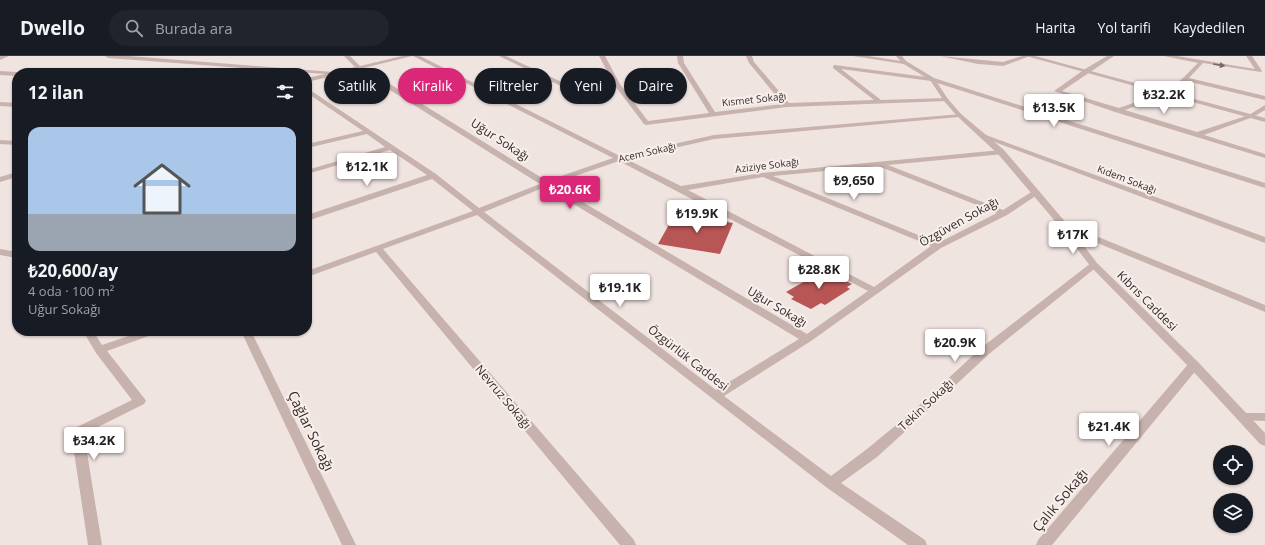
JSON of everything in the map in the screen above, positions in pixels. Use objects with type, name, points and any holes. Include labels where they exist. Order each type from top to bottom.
[{"type":"street","points":[[0,58],[6,56]]},
{"type":"street","points":[[109,56],[266,68]]},
{"type":"street","name":"Uğur Sokağı","points":[[347,56],[358,67],[546,184],[807,339]]},
{"type":"street","points":[[354,68],[409,56]]},
{"type":"street","points":[[416,56],[620,158],[875,291]]},
{"type":"street","name":"Kısmet Sokağı","points":[[602,56],[617,84],[646,123],[787,105],[946,100]]},
{"type":"street","points":[[680,56],[681,62],[713,114]]},
{"type":"street","points":[[749,56],[751,62],[787,105]]},
{"type":"street","points":[[856,56],[903,58]]},
{"type":"street","points":[[943,56],[978,62],[1002,64],[1028,56],[1086,70],[1265,120]]},
{"type":"street","points":[[1111,56],[1086,70],[1057,92],[1265,156]]},
{"type":"street","points":[[1167,56],[1259,71],[1249,56]]},
{"type":"street","points":[[506,57],[565,86],[617,84]]},
{"type":"street","name":"Kıbrıs Caddesi","points":[[903,58],[932,79],[946,100],[959,115],[1001,152],[1064,226],[1094,265],[1194,365],[1265,441]]},
{"type":"street","points":[[1117,111],[1168,93],[1185,79],[1201,62]]},
{"type":"street","points":[[878,101],[835,67],[932,79],[1265,186]]},
{"type":"street","points":[[312,72],[324,72]]},
{"type":"street","points":[[0,73],[12,74]]},
{"type":"street","points":[[312,79],[324,75]]},
{"type":"street","points":[[1185,79],[1265,98]]},
{"type":"street","name":"Özgürlük Caddesi","points":[[312,93],[433,176],[477,212],[716,396],[831,483],[920,545]]},
{"type":"street","points":[[0,104],[12,105]]},
{"type":"street","points":[[1196,135],[1250,116],[1265,107]]},
{"type":"street","name":"Acem Sokağı","points":[[312,272],[477,212],[546,184],[620,158],[714,137],[959,115]]},
{"type":"street","points":[[312,145],[368,132]]},
{"type":"street","name":"Kıdem Sokağı","points":[[983,136],[1265,240]]},
{"type":"street","points":[[312,141],[319,143]]},
{"type":"street","points":[[0,142],[12,143]]},
{"type":"street","points":[[312,171],[391,148]]},
{"type":"street","name":"Aziziye Sokağı","points":[[679,189],[762,175],[1001,152]]},
{"type":"street","points":[[876,163],[1004,213]]},
{"type":"street","points":[[762,175],[938,246]]},
{"type":"street","points":[[1,179],[12,176]]},
{"type":"street","points":[[312,216],[433,176]]},
{"type":"street","points":[[1,179],[12,180]]},
{"type":"street","name":"Özgüven Sokağı","points":[[716,396],[807,339],[938,246],[1004,213],[1036,193]]},
{"type":"street","points":[[1064,226],[1265,309]]},
{"type":"street","name":"Nevruz Sokağı","points":[[376,248],[629,545]]},
{"type":"street","points":[[0,252],[12,254]]},
{"type":"street","name":"Tekin Sokağı","points":[[831,483],[872,453],[916,415],[985,351],[1094,265]]},
{"type":"street","points":[[91,336],[100,350],[140,401],[77,432],[95,545]]},
{"type":"street","points":[[100,350],[139,336]]},
{"type":"street","name":"Çağlar Sokağı","points":[[248,336],[349,545]]},
{"type":"street","name":"Çalık Sokağı","points":[[1043,545],[1194,365]]},
{"type":"street","points":[[1243,417],[1265,417]]},
{"type":"building","points":[[685,214],[733,223],[720,254],[658,244],[671,221]]},
{"type":"building","points":[[824,270],[852,284],[847,287],[850,289],[825,305],[821,303],[811,309],[791,299],[794,297],[786,292]]}]
